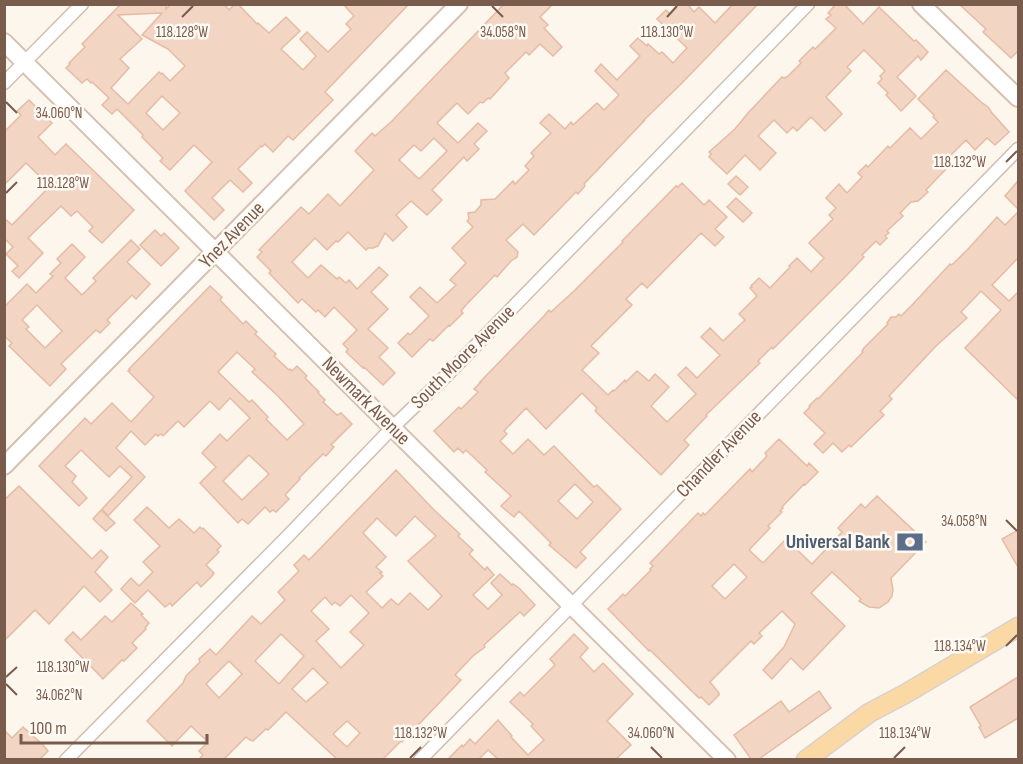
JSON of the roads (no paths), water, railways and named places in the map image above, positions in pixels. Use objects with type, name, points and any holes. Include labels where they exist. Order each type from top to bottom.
[{"type":"main road","points":[[806,759],[869,713],[1018,627]]},
{"type":"street","points":[[4,83],[82,4]]},
{"type":"street","name":"Ynez Avenue","points":[[4,466],[459,4]]},
{"type":"street","name":"South Moore Avenue","points":[[66,759],[393,427],[449,374],[808,4]]},
{"type":"street","points":[[921,4],[1018,98]]},
{"type":"street","name":"Newmark Avenue","points":[[4,42],[728,759]]},
{"type":"street","name":"Chandler Avenue","points":[[420,759],[1018,148]]},
{"type":"place","name":"Universal Bank","points":[[910,542]]}]
